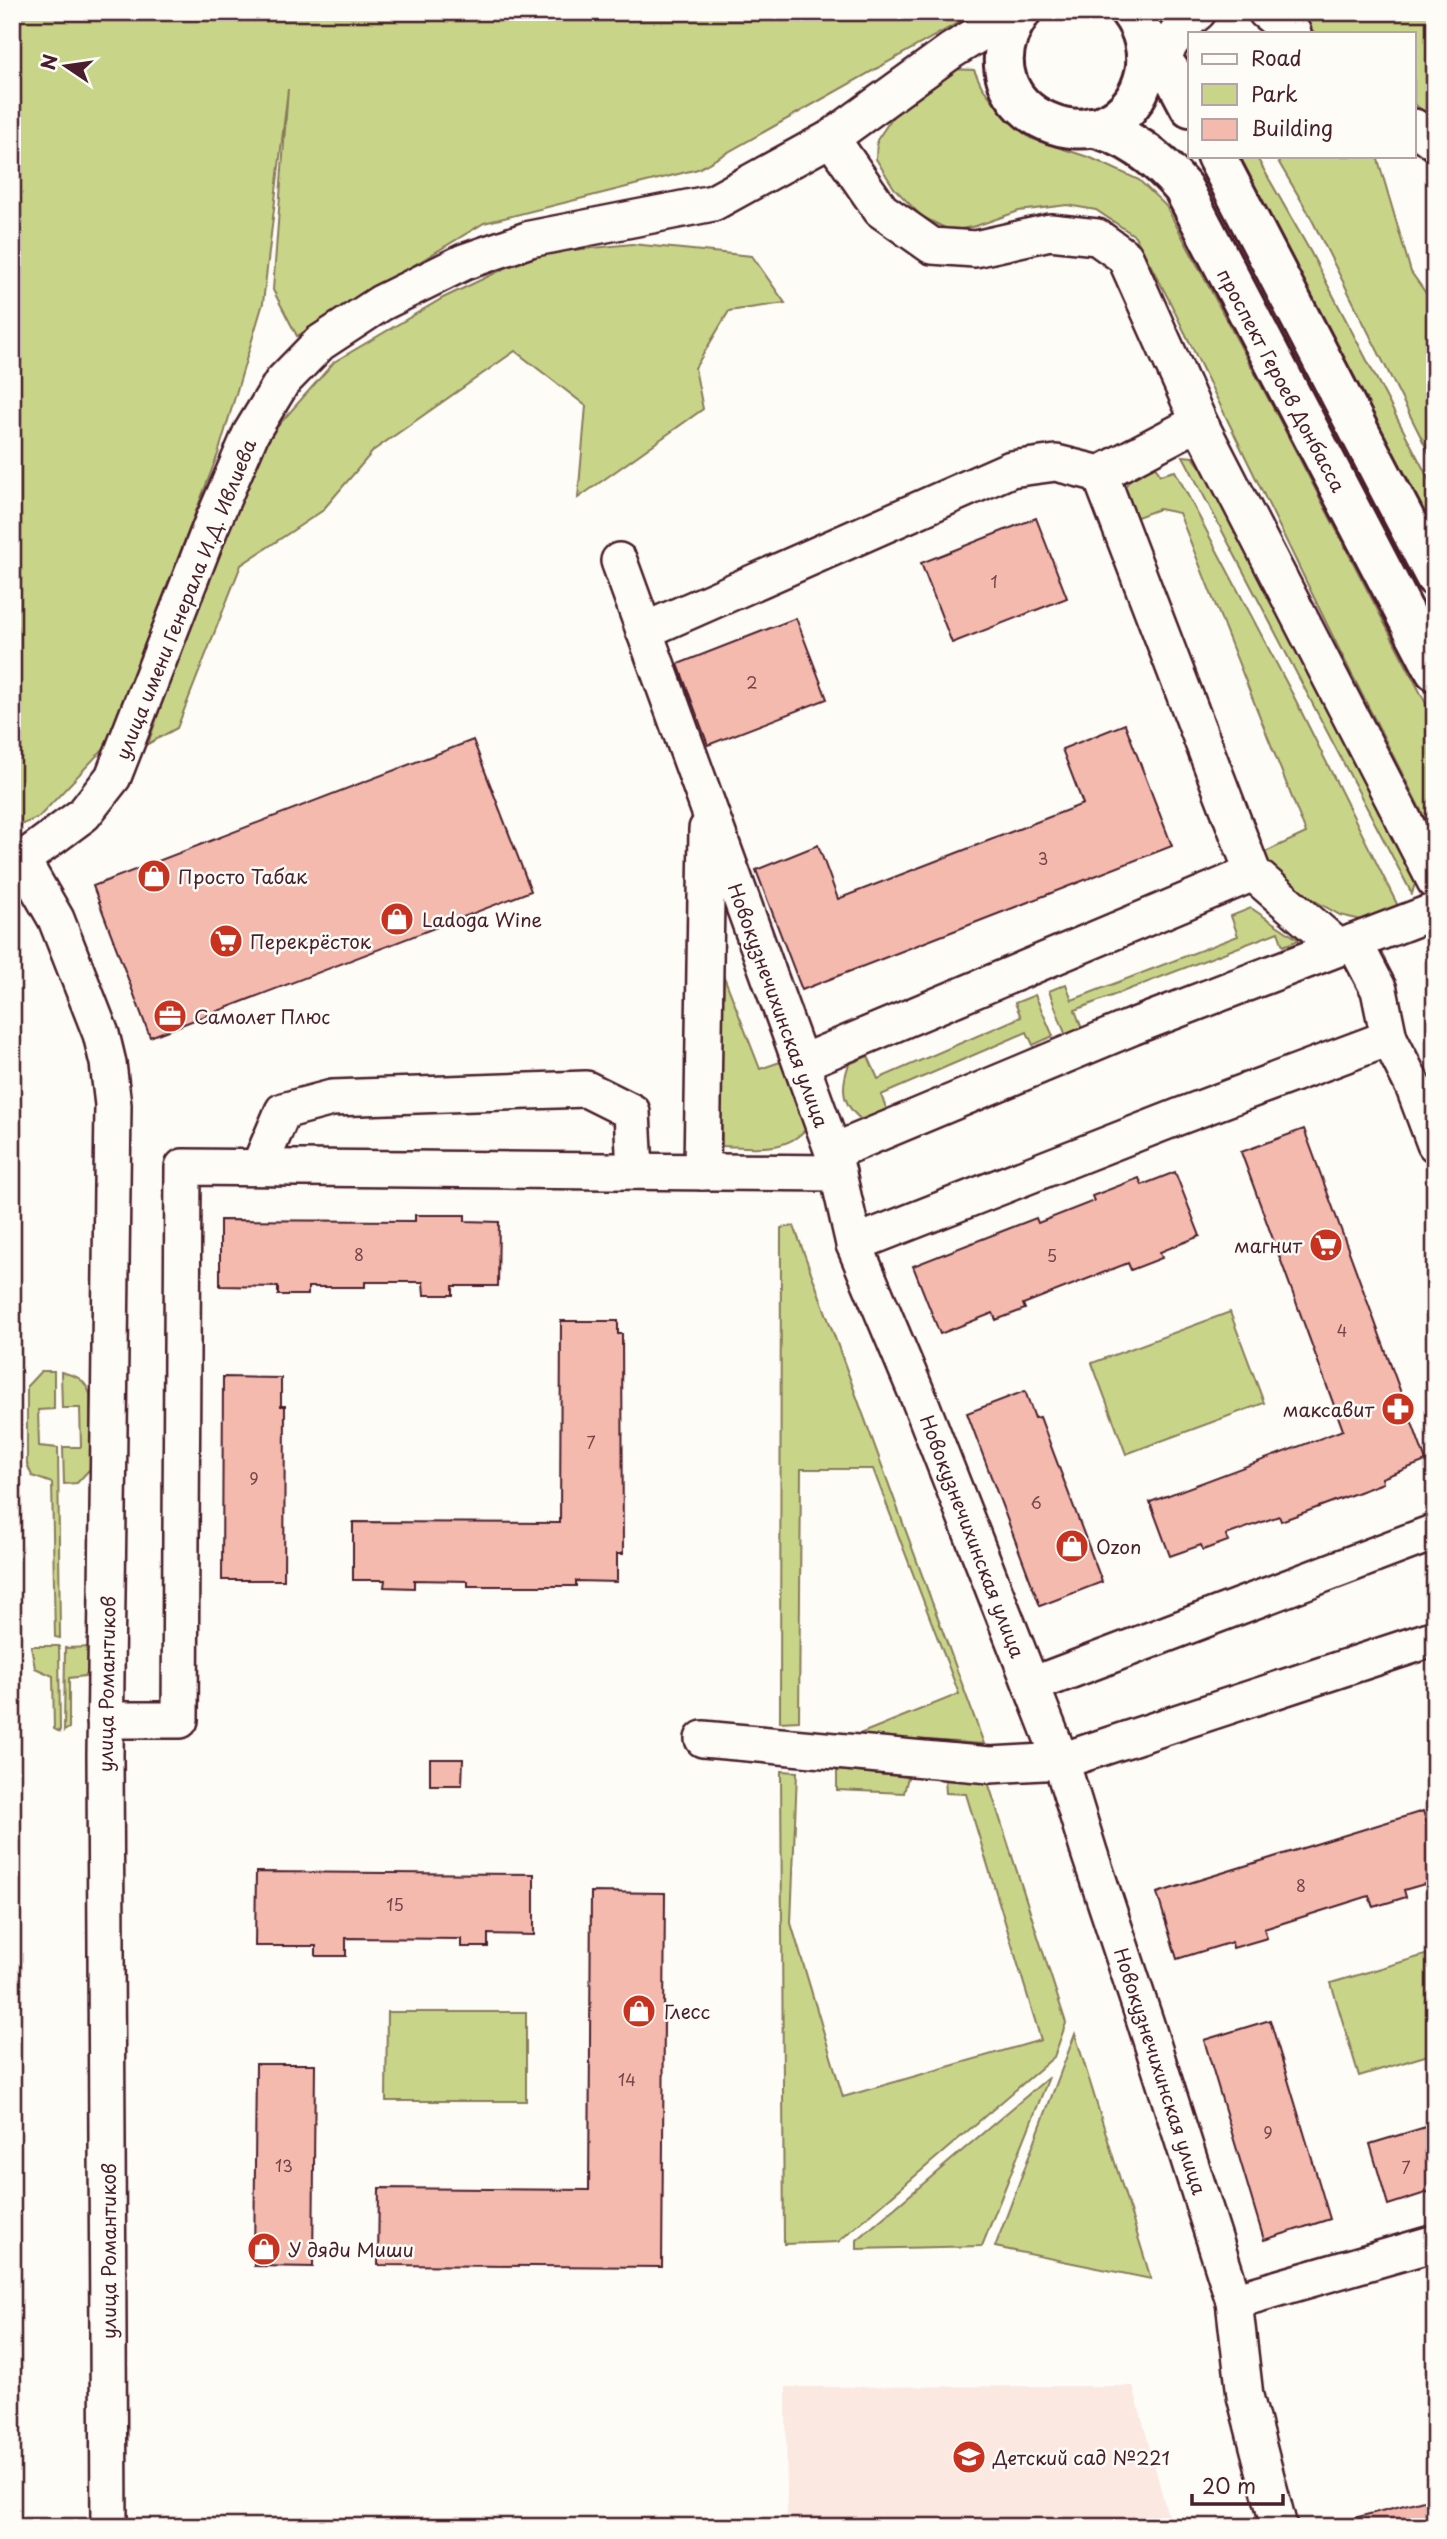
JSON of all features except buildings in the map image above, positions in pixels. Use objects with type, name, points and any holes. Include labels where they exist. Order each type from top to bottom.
[{"type":"street","name":"улица имени Генерала И.Д. Ивлиева","points":[[17,861],[84,814],[113,777],[211,526],[251,433],[282,382],[320,343],[381,303],[464,262],[530,239],[713,203],[831,138],[951,51],[1014,12]]},
{"type":"street","points":[[1006,75],[1005,48],[1008,36],[1021,12]]},
{"type":"street","points":[[1144,33],[1183,25],[1198,12]]},
{"type":"street","points":[[1266,12],[1292,32]]},
{"type":"street","points":[[951,51],[984,56],[999,65],[1017,99],[1035,117],[1059,127],[1072,129],[1091,127],[1110,120],[1121,113],[1138,92],[1146,68],[1144,33]]},
{"type":"street","points":[[1144,33],[1188,104]]},
{"type":"street","name":"проспект Героев Донбасса","points":[[1091,127],[1112,132],[1161,163],[1183,188],[1435,671]]},
{"type":"street","points":[[1416,128],[1435,142]]},
{"type":"street","points":[[831,138],[881,210],[932,246],[975,248],[1051,232],[1097,237],[1125,257],[1199,422],[1435,881]]},
{"type":"street","points":[[1217,158],[1435,577]]},
{"type":"street","points":[[644,631],[1011,469],[1056,463],[1100,474],[1199,422]]},
{"type":"street","points":[[1100,474],[1253,873],[1346,944],[1380,990],[1389,1038],[1414,1088],[1435,1144]]},
{"type":"street","name":"Новокузнечихинская улица","points":[[619,561],[801,1063],[835,1162],[854,1244],[920,1401],[1061,1761],[1234,2301],[1245,2396],[1279,2527]]},
{"type":"street","points":[[702,1172],[707,807]]},
{"type":"street","name":"улица Романтиков","points":[[17,861],[55,919],[102,1034],[113,1105],[105,1720],[109,2527]]},
{"type":"street","points":[[801,1063],[1253,873]]},
{"type":"street","points":[[105,1720],[180,1720],[183,1167],[702,1172],[835,1162],[1132,1027],[1435,911]]},
{"type":"street","points":[[854,1244],[1389,1038]]},
{"type":"street","points":[[258,1167],[283,1111],[332,1098],[586,1089],[632,1112],[635,1171]]},
{"type":"street","points":[[1032,1685],[1435,1532]]},
{"type":"street","points":[[703,1739],[990,1765],[1061,1761],[1435,1638]]},
{"type":"street","points":[[1234,2301],[1435,2243]]},
{"type":"shaded area","name":"Детский сад №221","points":[[1133,2386],[1171,2527],[787,2527],[786,2387]]},
{"type":"green space","points":[[12,12],[977,12],[698,169],[484,223],[297,336],[273,290],[288,89],[263,303],[218,454],[105,747],[39,817],[12,829]]},
{"type":"green space","points":[[1287,12],[1435,12],[1435,119],[1416,105],[1416,32],[1315,32]]},
{"type":"green space","points":[[952,69],[974,70],[982,87],[1004,115],[1030,138],[1091,158],[1139,180],[1166,206],[1435,721],[1435,838],[1135,236],[1096,210],[1067,205],[1019,211],[976,226],[951,231],[921,216],[894,188],[876,159],[877,140],[896,112]]},
{"type":"green space","points":[[1237,158],[1257,158],[1310,251],[1435,491],[1435,539]]},
{"type":"green space","points":[[1276,158],[1378,158],[1411,272],[1435,306],[1435,465],[1308,212]]},
{"type":"green space","points":[[632,244],[752,256],[785,303],[729,311],[695,368],[703,409],[578,498],[586,406],[515,351],[374,450],[322,511],[241,565],[177,728],[148,744],[217,539],[269,436],[334,362],[443,298],[535,254]]},
{"type":"green space","points":[[1183,456],[1193,457],[1214,485],[1417,876],[1412,894]]},
{"type":"green space","points":[[1153,462],[1160,475],[1175,471],[1294,697],[1399,908],[1374,923],[1340,915],[1273,877],[1263,853],[1306,833],[1179,513],[1159,509],[1132,519],[1123,490],[1133,475]]},
{"type":"green space","points":[[1251,908],[1299,940],[1283,946],[1278,932],[1075,1010],[1082,1029],[1066,1036],[1049,991],[1066,984],[1072,1000],[1238,936],[1231,916]]},
{"type":"green space","points":[[716,956],[760,1069],[783,1061],[810,1123],[793,1140],[771,1146],[722,1146]]},
{"type":"green space","points":[[1035,995],[1053,1036],[1033,1045],[1027,1032],[881,1095],[889,1115],[867,1124],[848,1105],[844,1083],[849,1064],[868,1056],[878,1079],[1021,1017],[1015,1003]]},
{"type":"green space","points":[[794,1226],[984,1744],[857,1735],[959,1694],[873,1469],[801,1469],[799,1721],[780,1722],[781,1228]]},
{"type":"green space","points":[[1230,1312],[1264,1403],[1126,1454],[1092,1363]]},
{"type":"green space","points":[[41,1371],[54,1371],[54,1409],[38,1410],[39,1446],[58,1448],[60,1638],[55,1637],[52,1483],[32,1476],[27,1464],[27,1386]]},
{"type":"green space","points":[[61,1372],[79,1378],[90,1394],[90,1469],[77,1483],[64,1484],[63,1447],[81,1447],[80,1408],[62,1408]]},
{"type":"green space","points":[[31,1646],[59,1646],[60,1732],[54,1729],[53,1676],[35,1668]]},
{"type":"green space","points":[[93,1647],[92,1664],[85,1676],[69,1678],[69,1728],[64,1731],[65,1648]]},
{"type":"green space","points":[[837,1770],[908,1777],[904,1793],[837,1790]]},
{"type":"green space","points":[[781,1771],[797,1772],[791,1923],[843,2097],[1041,2040],[966,1794],[946,1793],[945,1780],[988,1782],[1066,2023],[1054,2057],[838,2242],[784,2244]]},
{"type":"green space","points":[[1435,1952],[1435,2053],[1359,2076],[1331,1983]]},
{"type":"green space","points":[[387,2012],[526,2012],[526,2101],[386,2101]]},
{"type":"green space","points":[[1075,2034],[1151,2279],[995,2247]]},
{"type":"green space","points":[[1049,2077],[982,2246],[857,2249],[857,2240]]},
{"type":"place","name":"Просто Табак","points":[[154,876]]},
{"type":"place","name":"Ladoga Wine","points":[[397,919]]},
{"type":"place","name":"Перекрёсток","points":[[226,941]]},
{"type":"place","name":"Самолет Плюс","points":[[170,1016]]},
{"type":"place","name":"магнит","points":[[1326,1245]]},
{"type":"place","name":"максавит","points":[[1398,1409]]},
{"type":"place","name":"Ozon","points":[[1072,1546]]},
{"type":"place","name":"Глесс","points":[[639,2011]]},
{"type":"place","name":"У дяди Миши","points":[[264,2249]]},
{"type":"place","name":"Детский сад №221","points":[[969,2457]]}]
